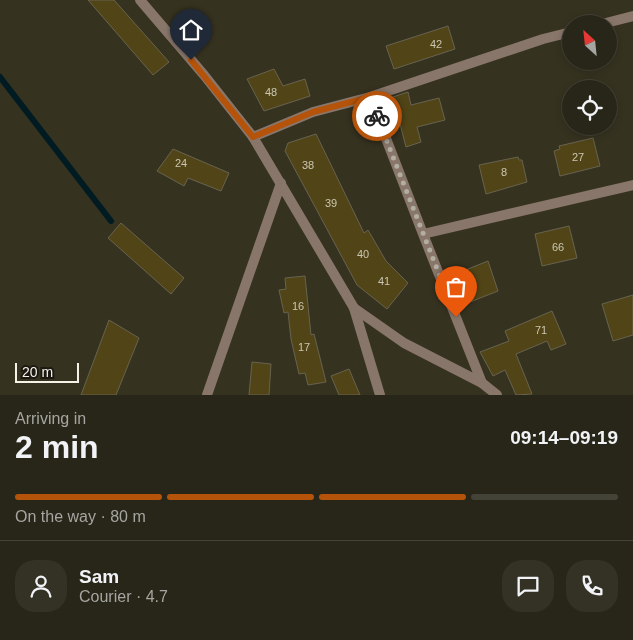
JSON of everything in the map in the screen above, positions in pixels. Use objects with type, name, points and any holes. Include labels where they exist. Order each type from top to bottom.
[{"type":"street","points":[[140,0],[204,75],[253,137],[281,183],[354,308],[380,395]]},
{"type":"street","points":[[618,20],[633,16]]},
{"type":"street","points":[[253,137],[313,112],[370,97],[562,34]]},
{"type":"street","points":[[370,97],[482,383]]},
{"type":"street","points":[[207,395],[281,183]]},
{"type":"street","points":[[423,234],[633,185]]},
{"type":"street","points":[[354,308],[404,343],[482,383],[498,395]]},
{"type":"building","points":[[88,0],[114,0],[169,62],[153,75]]},
{"type":"building","points":[[448,26],[455,49],[394,69],[386,46]]},
{"type":"building","points":[[274,69],[283,86],[305,79],[310,96],[264,111],[247,79]]},
{"type":"building","points":[[408,92],[411,105],[439,98],[445,120],[417,127],[421,142],[406,147],[393,97]]},
{"type":"building","points":[[316,134],[364,233],[368,230],[386,261],[408,283],[387,309],[357,285],[285,151],[288,143]]},
{"type":"building","points":[[593,138],[600,166],[560,176],[554,151],[560,149],[559,146]]},
{"type":"building","points":[[173,149],[229,173],[221,191],[188,178],[184,186],[157,171]]},
{"type":"building","points":[[518,157],[519,160],[522,160],[527,182],[486,194],[479,165]]},
{"type":"building","points":[[121,223],[184,278],[171,294],[108,238]]},
{"type":"building","points":[[569,226],[577,258],[542,266],[535,234]]},
{"type":"building","points":[[488,261],[498,291],[470,302],[458,273]]},
{"type":"building","points":[[305,276],[311,335],[314,334],[326,382],[308,385],[305,373],[299,374],[291,339],[288,312],[284,313],[279,290],[286,289],[285,278]]},
{"type":"building","points":[[633,295],[633,335],[613,341],[602,304]]},
{"type":"building","points":[[552,311],[566,344],[551,350],[547,341],[516,354],[532,394],[516,395],[505,370],[493,376],[480,352],[509,341],[505,331]]},
{"type":"building","points":[[109,320],[139,338],[116,395],[81,395]]},
{"type":"building","points":[[252,362],[271,364],[269,395],[249,395]]},
{"type":"building","points":[[349,369],[360,395],[339,395],[331,376]]},
{"type":"waterway","points":[[0,77],[111,221]]},
{"type":"way so far","points":[[377,116],[456,317]]},
{"type":"route","points":[[191,60],[253,137],[313,112],[370,97],[377,116]]}]
